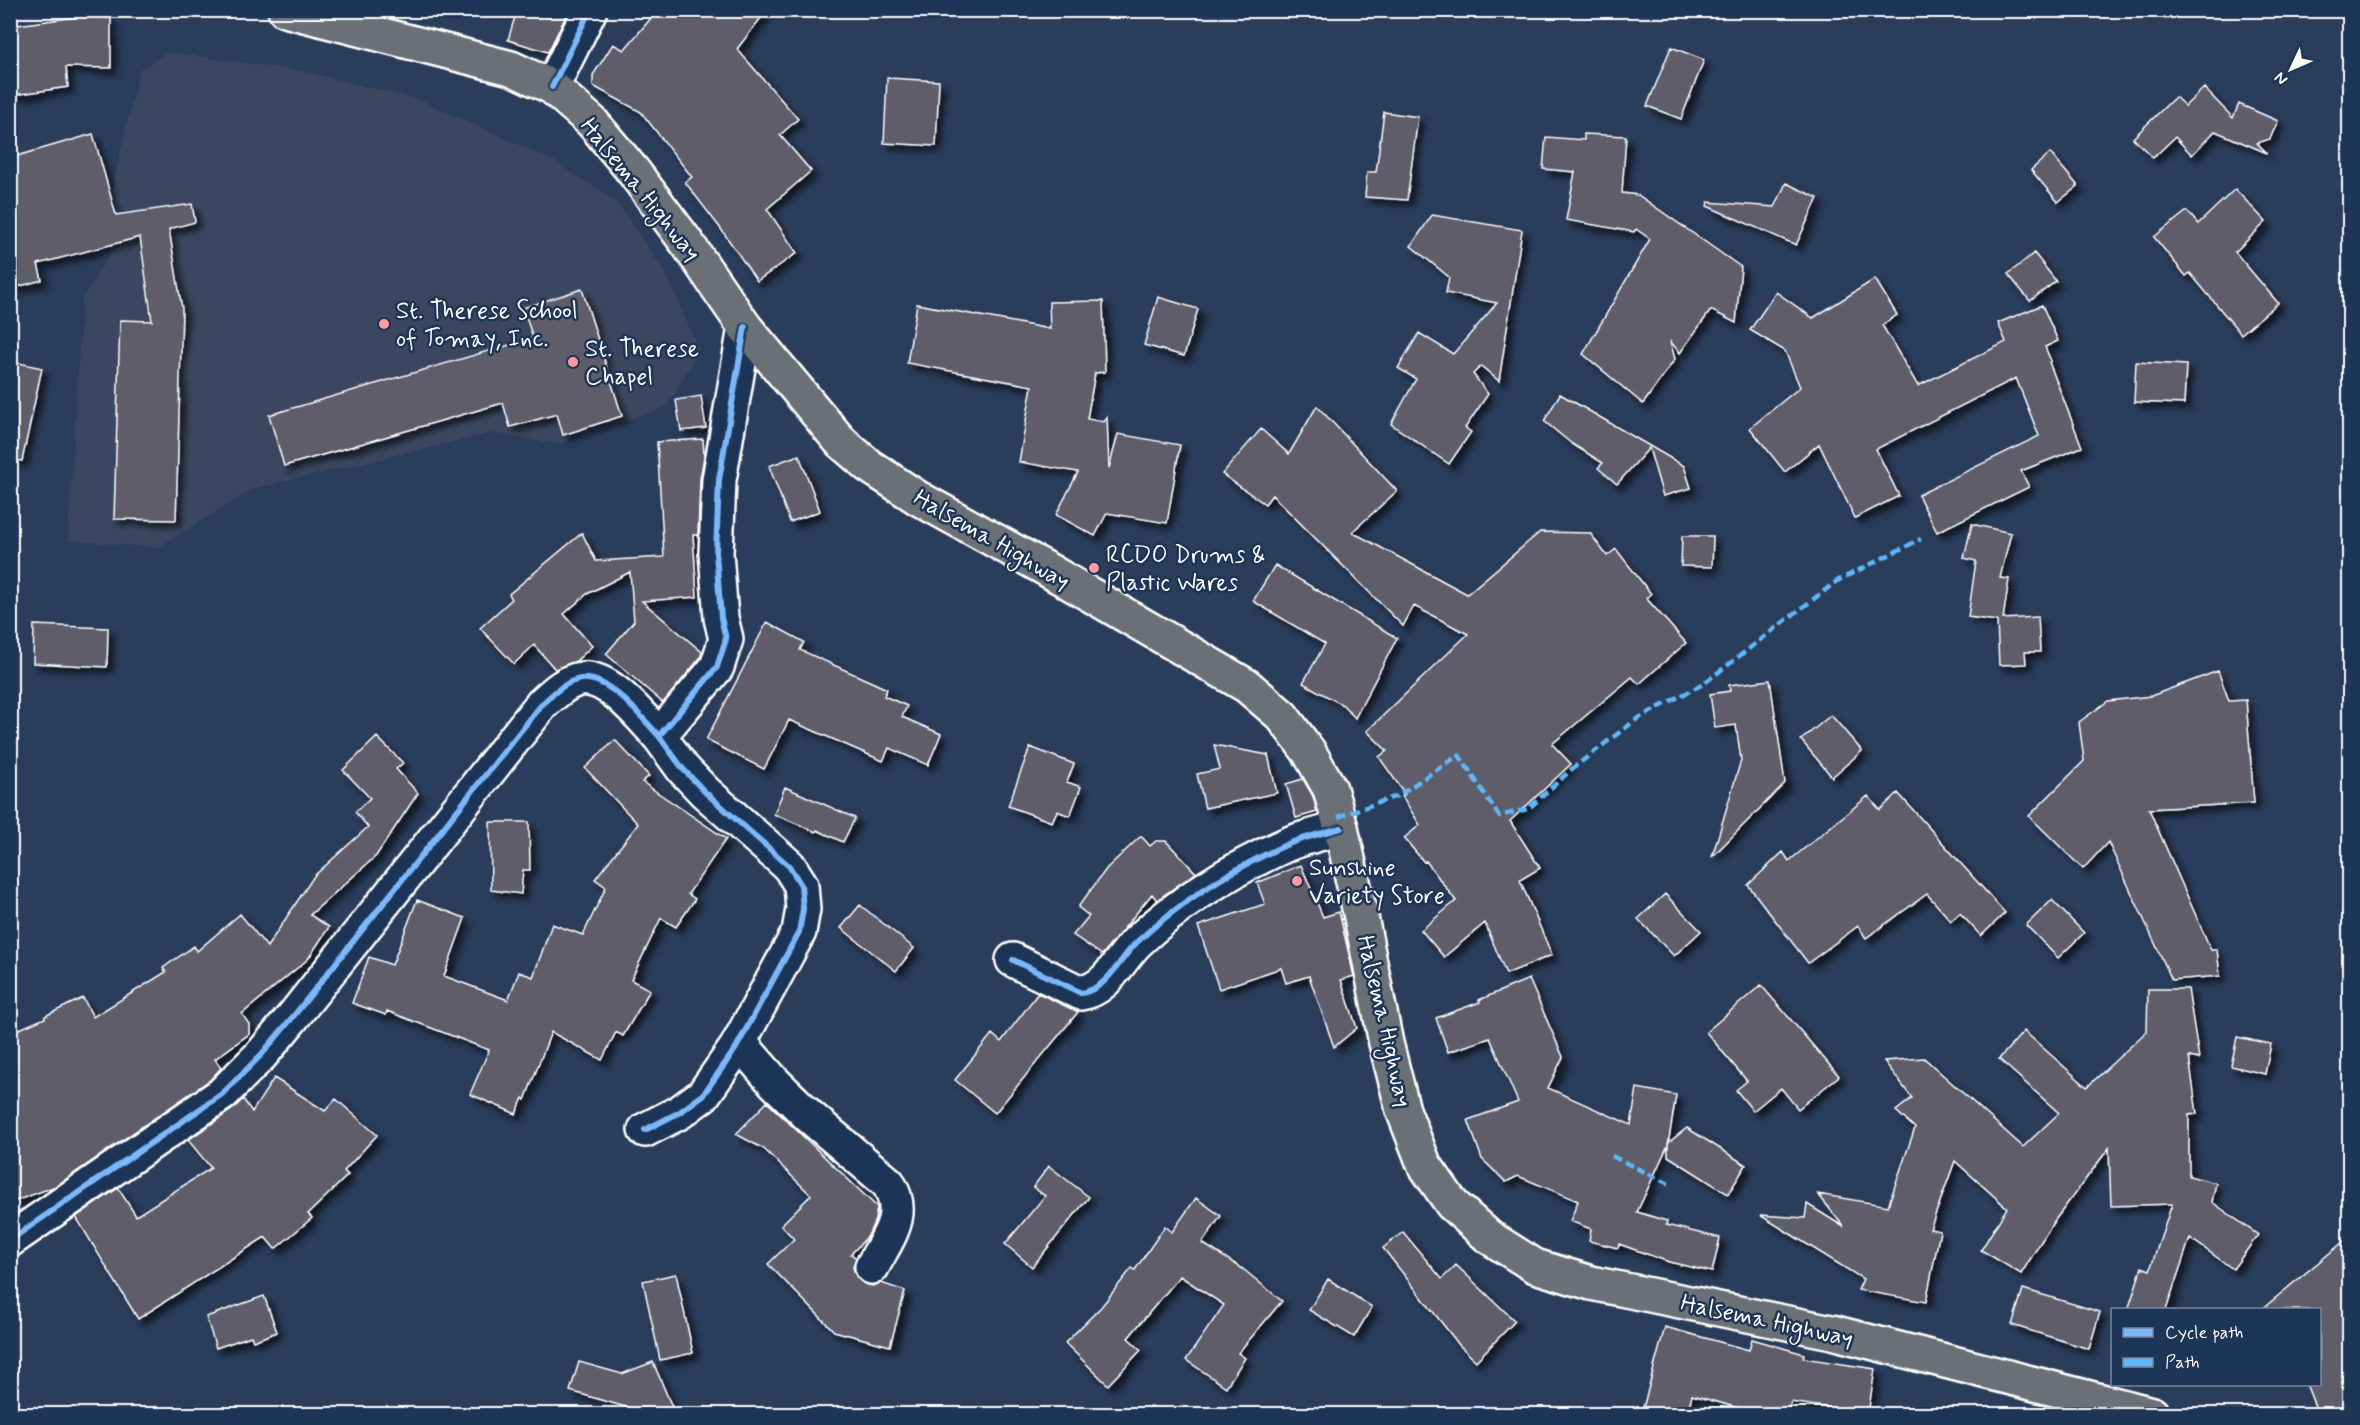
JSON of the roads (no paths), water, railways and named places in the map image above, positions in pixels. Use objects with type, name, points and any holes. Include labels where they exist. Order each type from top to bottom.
[{"type":"highway","name":"Halsema Highway","points":[[285,10],[511,68],[552,87],[592,122],[633,171],[687,243],[745,327],[840,442],[869,466],[918,498],[1041,566],[1246,686],[1282,716],[1309,752],[1330,789],[1341,828],[1386,1043],[1403,1110],[1424,1164],[1452,1204],[1490,1236],[1535,1266],[1591,1283],[1832,1332],[2152,1414]]},
{"type":"street","points":[[552,87],[590,10]]},
{"type":"street","points":[[659,736],[717,667],[726,639],[721,618],[716,553],[719,480],[745,327]]},
{"type":"street","points":[[10,1240],[222,1094],[292,1018],[542,704],[563,686],[581,679],[595,680],[622,697],[659,736],[683,769],[705,792],[789,866],[801,885],[803,909],[799,932],[739,1042],[703,1095],[680,1112],[645,1130]]},
{"type":"street","points":[[1013,960],[1082,993],[1093,991],[1101,985],[1135,944],[1162,920],[1190,900],[1239,868],[1290,843],[1341,828]]},
{"type":"street","points":[[739,1042],[774,1082],[809,1116],[888,1183],[896,1195],[898,1206],[894,1224],[872,1268]]},
{"type":"place","name":"St. Therese School of Tomay, Inc.","points":[[384,324]]},
{"type":"place","name":"St. Therese Chapel","points":[[573,362]]},
{"type":"place","name":"RCDO Drums & Plastic Wares","points":[[1094,568]]},
{"type":"place","name":"Sunshine Variety Store","points":[[1297,881]]}]
